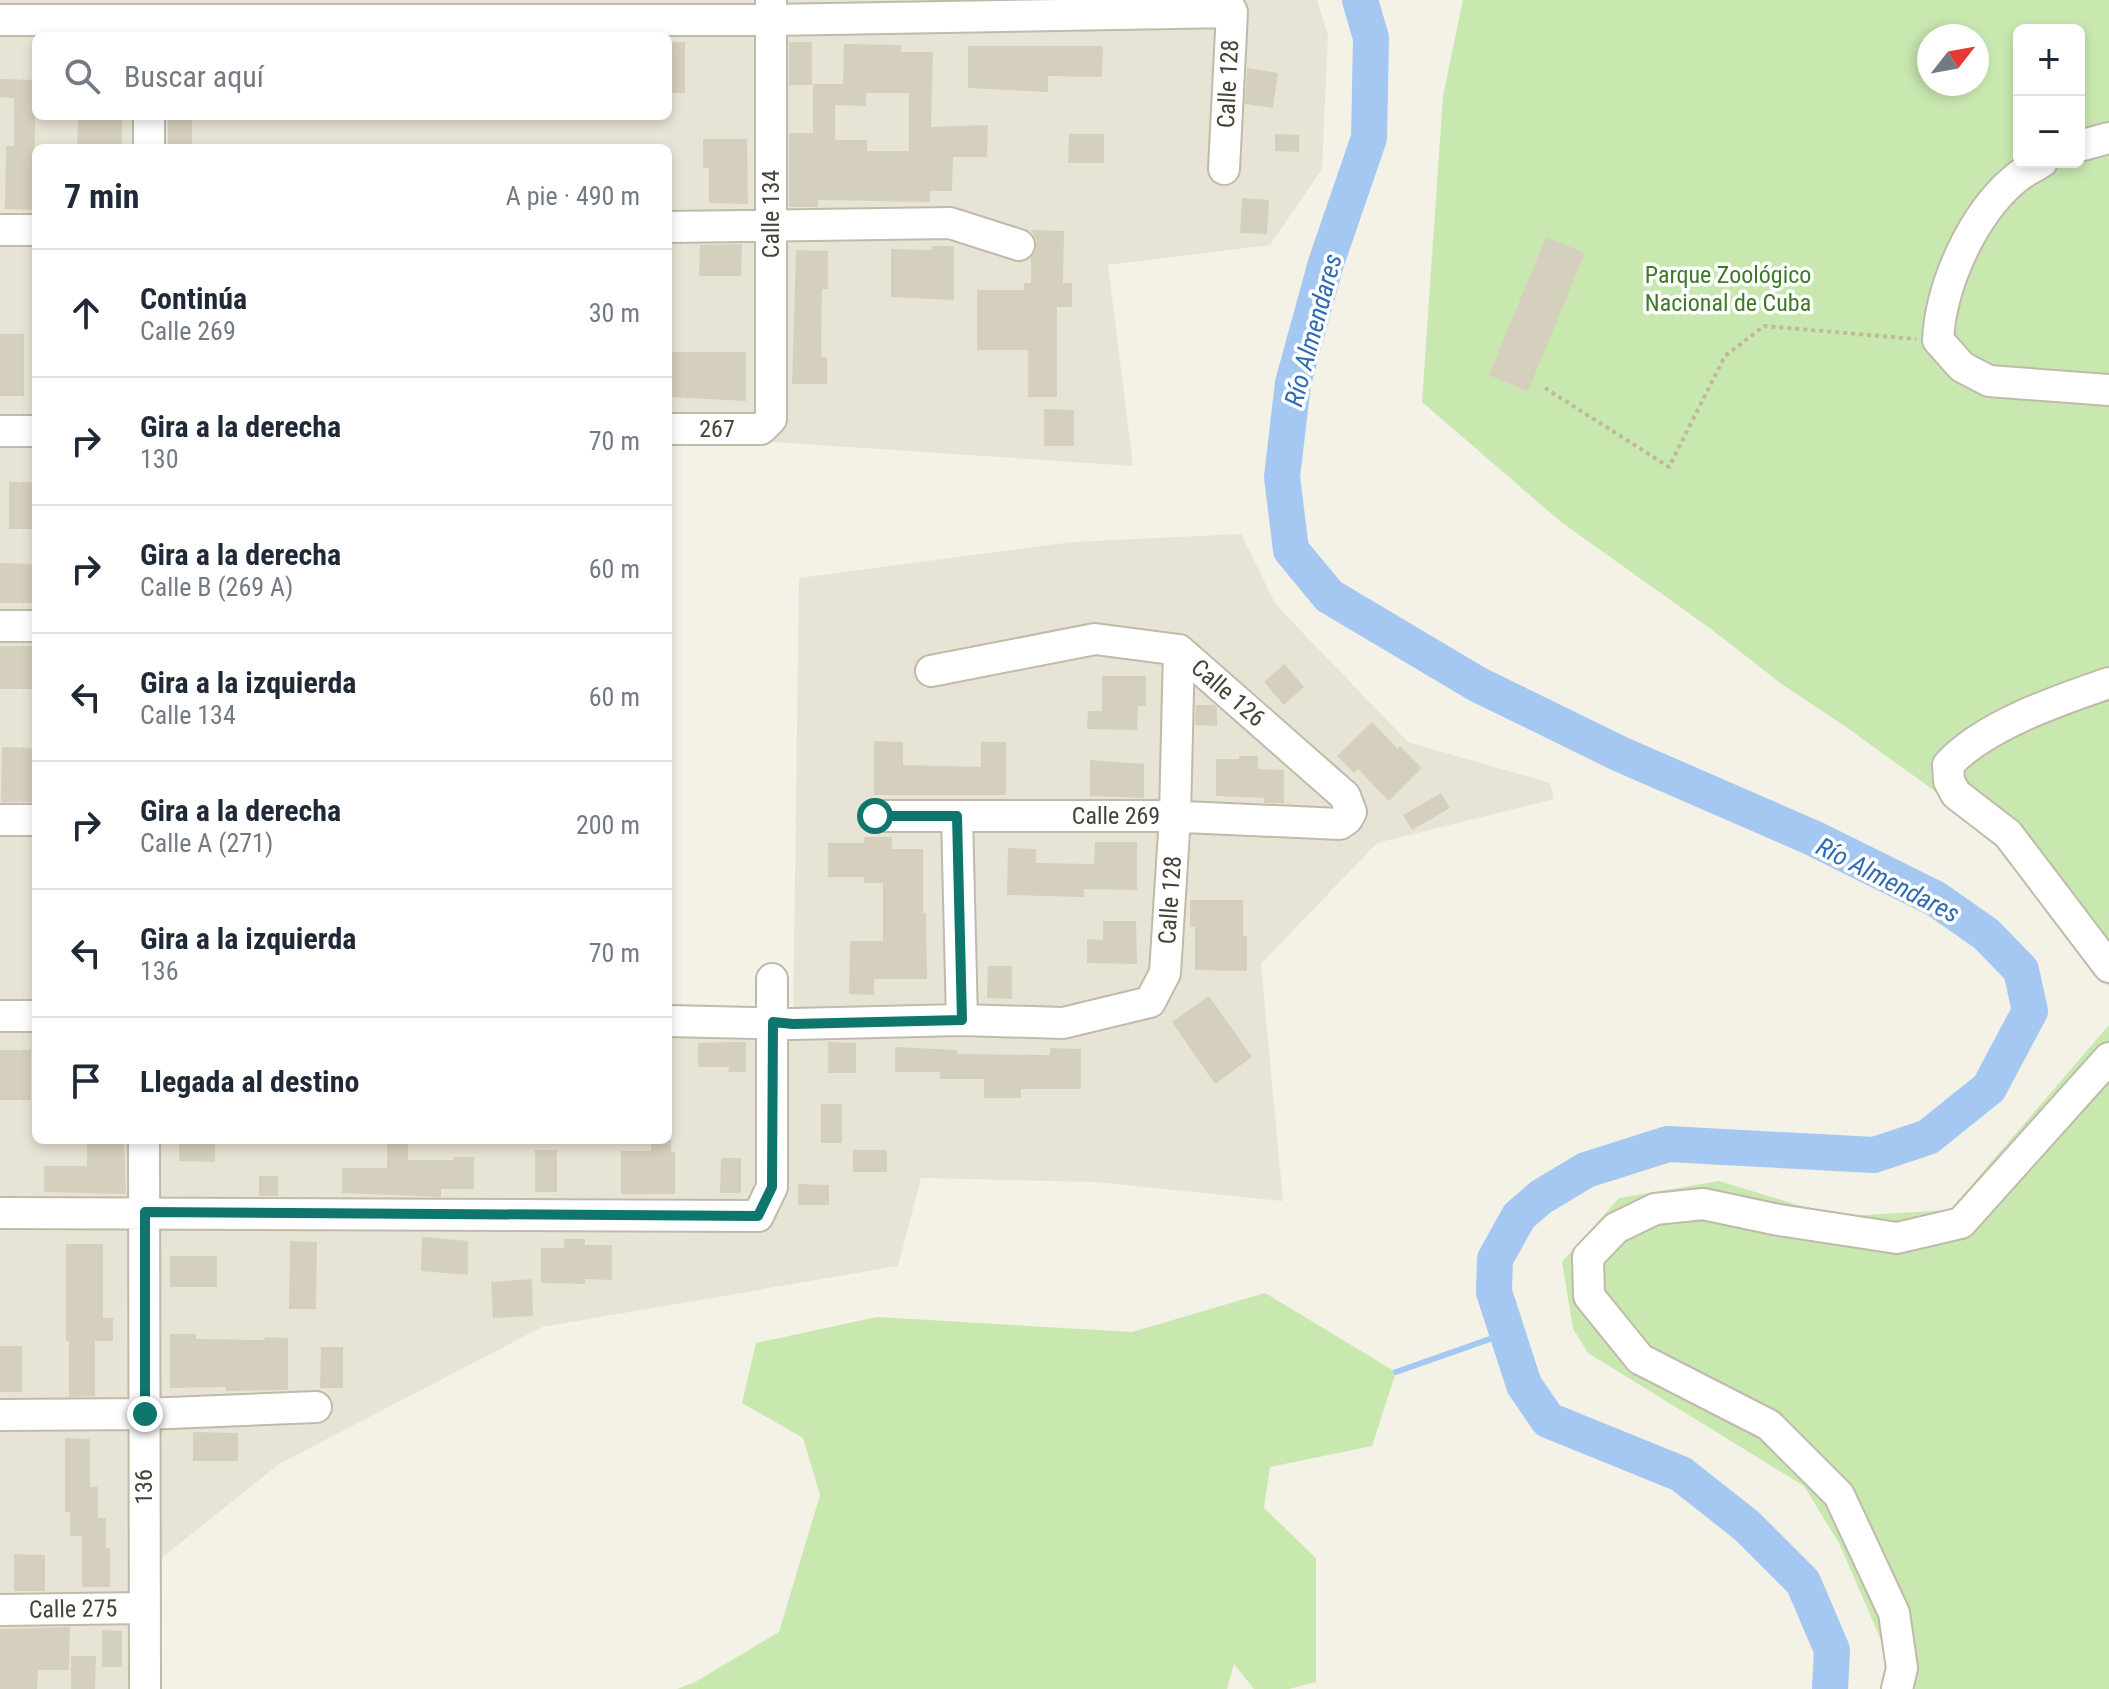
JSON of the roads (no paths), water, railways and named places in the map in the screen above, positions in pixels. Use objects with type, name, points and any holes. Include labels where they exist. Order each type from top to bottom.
[{"type":"street","points":[[0,20],[1229,6]]},
{"type":"street","name":"Calle 128","points":[[1224,169],[1229,6]]},
{"type":"street","name":"Calle 134","points":[[766,426],[771,419],[771,10]]},
{"type":"street","points":[[149,120],[149,144]]},
{"type":"street","points":[[2085,144],[2109,138]]},
{"type":"street","points":[[2032,168],[2016,178],[1976,225],[1945,293],[1939,316],[1938,340],[1962,367],[1989,381],[2109,390]]},
{"type":"street","points":[[672,227],[950,223],[1019,245]]},
{"type":"street","points":[[0,230],[32,230]]},
{"type":"street","name":"267","points":[[672,429],[761,429],[766,426]]},
{"type":"street","points":[[0,431],[32,431]]},
{"type":"street","points":[[0,626],[32,626]]},
{"type":"street","name":"Calle 126","points":[[931,671],[1095,639],[1179,650],[1345,796],[1351,812]]},
{"type":"street","name":"Calle 128","points":[[962,1020],[1063,1023],[1150,1002],[1165,973],[1175,816],[1179,650]]},
{"type":"street","points":[[2109,683],[2042,706],[1961,750],[1948,765],[1949,781],[1956,794],[2008,834],[2109,967]]},
{"type":"street","name":"Calle 269","points":[[875,816],[1175,816],[1340,824],[1351,812]]},
{"type":"street","points":[[672,1021],[793,1024],[962,1020],[957,816]]},
{"type":"street","points":[[0,820],[32,820]]},
{"type":"street","points":[[0,1213],[758,1216],[772,1187],[772,979]]},
{"type":"street","points":[[0,1016],[32,1016]]},
{"type":"street","points":[[1897,1689],[1902,1668],[1894,1613],[1839,1495],[1769,1425],[1640,1359],[1589,1296],[1588,1257],[1616,1228],[1655,1209],[1703,1204],[1779,1220],[1897,1238],[1961,1223],[2109,1058]]},
{"type":"street","name":"136","points":[[144,1144],[145,1689]]},
{"type":"street","points":[[0,1415],[145,1414],[316,1407]]},
{"type":"street","name":"Calle 275","points":[[0,1610],[145,1608]]},
{"type":"waterway","name":"Río Almendares","points":[[1360,0],[1371,38],[1369,138],[1326,263],[1293,383],[1282,477],[1291,550],[1329,596],[1477,684],[1620,754],[1813,838],[1936,899],[1986,934],[2021,970],[2030,1011],[1989,1088],[1928,1137],[1874,1155],[1668,1144],[1586,1170],[1541,1197],[1519,1216],[1495,1259],[1494,1292],[1524,1385],[1548,1420],[1681,1474],[1747,1526],[1803,1582],[1832,1650],[1830,1689]]},
{"type":"waterway","points":[[1396,1372],[1507,1333]]},
{"type":"park label","name":"Parque Zoológico Nacional de Cuba","points":[[1728,289]]}]
